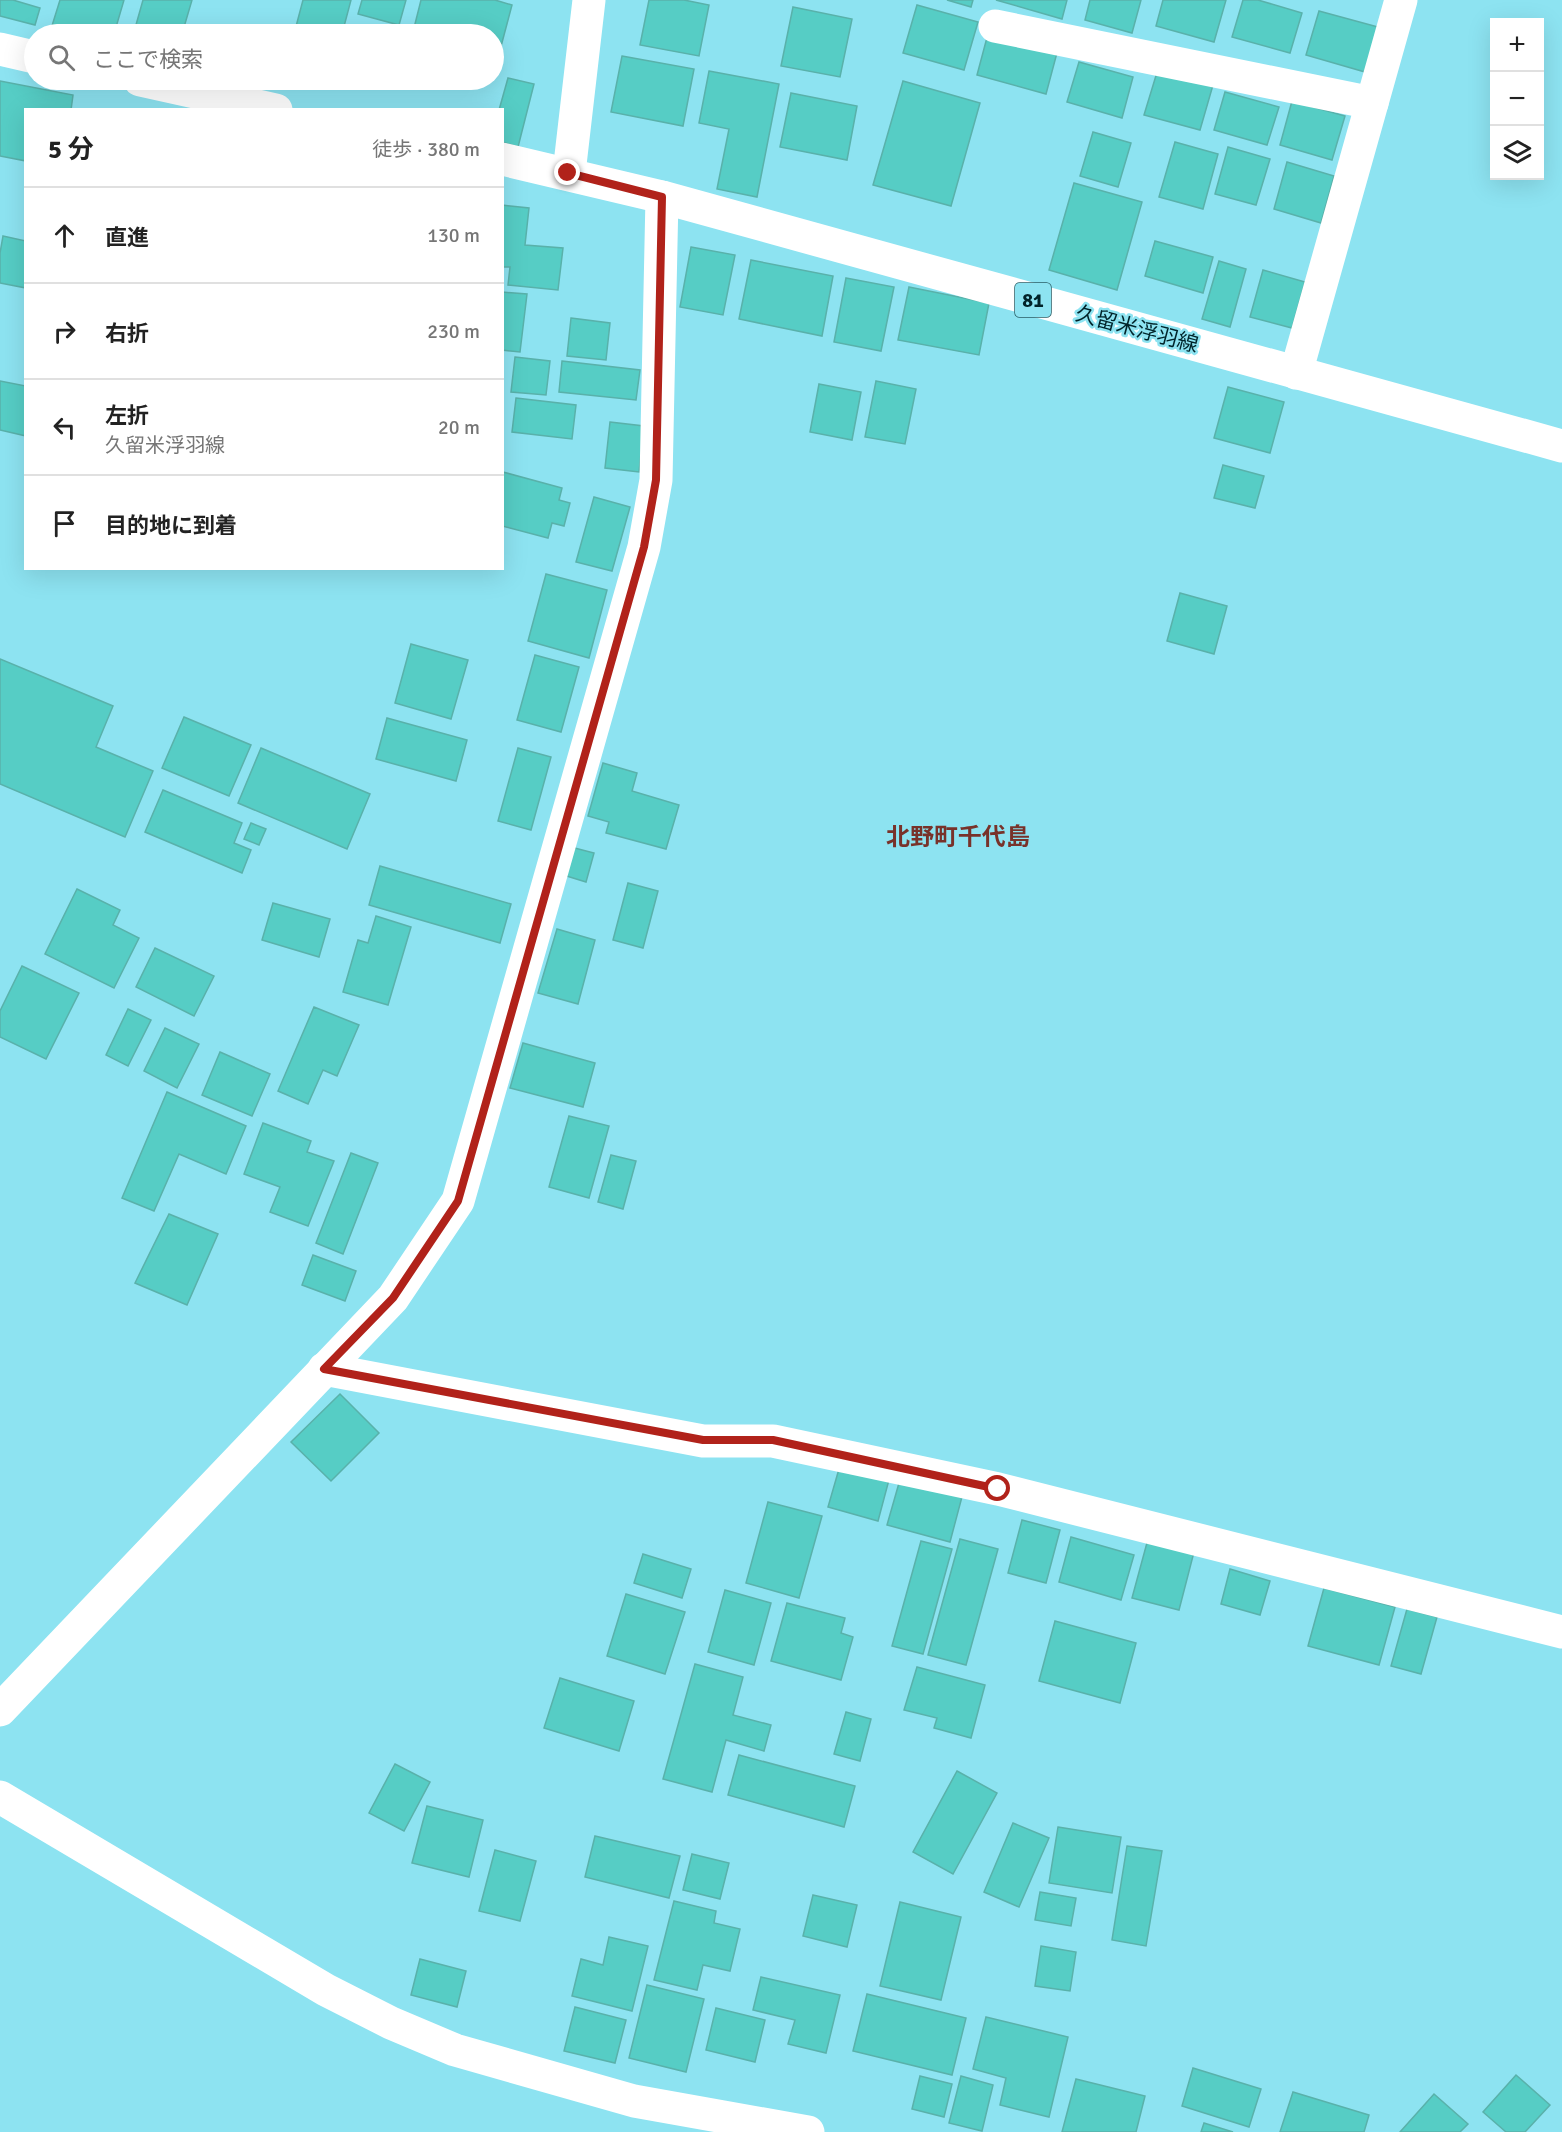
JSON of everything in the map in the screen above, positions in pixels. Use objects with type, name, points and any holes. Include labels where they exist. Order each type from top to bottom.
[{"type":"street","points":[[568,173],[589,0]]},
{"type":"street","points":[[1296,373],[1401,0]]},
{"type":"street","points":[[995,26],[1372,104]]},
{"type":"street","points":[[0,49],[24,55]]},
{"type":"street","points":[[185,90],[267,108]]},
{"type":"street","name":"久留米浮羽線","points":[[504,159],[662,197],[1562,446]]},
{"type":"street","points":[[0,1710],[393,1298],[458,1201],[644,547],[656,480],[662,197]]},
{"type":"street","points":[[324,1369],[703,1440],[773,1440],[998,1489],[1562,1632]]},
{"type":"street","points":[[0,1797],[326,1990],[391,2023],[455,2050],[634,2101],[808,2132]]},
{"type":"building","points":[[0,0],[13,0],[40,8],[35,24],[0,16]]},
{"type":"building","points":[[60,0],[124,0],[117,24],[53,24]]},
{"type":"building","points":[[143,0],[192,0],[185,24],[136,24]]},
{"type":"building","points":[[303,0],[351,0],[345,24],[297,24]]},
{"type":"building","points":[[362,0],[406,0],[399,24],[358,14]]},
{"type":"building","points":[[421,0],[495,0],[512,5],[504,35],[504,24],[415,24]]},
{"type":"building","points":[[649,0],[684,0],[709,5],[699,56],[640,45]]},
{"type":"building","points":[[947,0],[973,0],[971,7]]},
{"type":"building","points":[[996,0],[1067,0],[1062,19]]},
{"type":"building","points":[[1090,0],[1141,0],[1132,33],[1085,20]]},
{"type":"building","points":[[1163,0],[1226,0],[1214,42],[1156,26]]},
{"type":"building","points":[[1243,0],[1258,0],[1302,13],[1290,53],[1232,37]]},
{"type":"building","points":[[917,5],[978,22],[964,70],[903,53]]},
{"type":"building","points":[[793,7],[852,19],[840,77],[781,66]]},
{"type":"building","points":[[1319,11],[1378,27],[1365,72],[1306,55]]},
{"type":"building","points":[[989,30],[1058,49],[1046,94],[977,75]]},
{"type":"building","points":[[622,56],[694,69],[683,126],[611,112]]},
{"type":"building","points":[[1079,62],[1133,77],[1122,118],[1067,102]]},
{"type":"building","points":[[1158,69],[1213,85],[1200,130],[1144,115]]},
{"type":"building","points":[[709,71],[779,84],[757,197],[717,189],[729,129],[699,123]]},
{"type":"building","points":[[508,78],[534,84],[518,147],[504,143],[504,108],[500,108]]},
{"type":"building","points":[[0,81],[24,86],[24,90],[47,90],[73,95],[71,108],[24,108],[24,161],[0,156]]},
{"type":"building","points":[[903,81],[980,103],[951,206],[873,185]]},
{"type":"building","points":[[1225,92],[1279,107],[1267,145],[1214,130]]},
{"type":"building","points":[[791,93],[857,106],[847,160],[780,147]]},
{"type":"building","points":[[1292,101],[1345,116],[1332,160],[1280,145]]},
{"type":"building","points":[[1093,132],[1131,143],[1118,187],[1080,176]]},
{"type":"building","points":[[1175,142],[1218,154],[1203,209],[1159,197]]},
{"type":"building","points":[[1228,147],[1270,159],[1256,205],[1215,194]]},
{"type":"building","points":[[1287,162],[1334,176],[1321,223],[1274,209]]},
{"type":"building","points":[[1074,183],[1142,202],[1117,290],[1049,270]]},
{"type":"building","points":[[504,205],[529,208],[525,245],[563,248],[558,290],[508,285],[510,267],[504,267]]},
{"type":"building","points":[[3,236],[24,241],[24,288],[0,283],[0,253]]},
{"type":"building","points":[[1155,241],[1213,257],[1203,293],[1145,276]]},
{"type":"building","points":[[691,247],[735,255],[723,315],[680,307]]},
{"type":"building","points":[[751,260],[833,276],[822,336],[739,319]]},
{"type":"building","points":[[1219,261],[1246,269],[1230,327],[1202,319]]},
{"type":"building","points":[[1263,270],[1305,282],[1292,328],[1250,317]]},
{"type":"building","points":[[846,278],[894,287],[881,351],[834,342]]},
{"type":"building","points":[[909,287],[989,303],[979,355],[898,340]]},
{"type":"building","points":[[504,292],[527,294],[520,352],[504,350]]},
{"type":"building","points":[[571,318],[610,323],[606,360],[567,356]]},
{"type":"building","points":[[515,357],[550,361],[546,395],[511,392]]},
{"type":"building","points":[[562,361],[640,370],[636,400],[559,392]]},
{"type":"building","points":[[0,381],[24,386],[24,436],[0,430]]},
{"type":"building","points":[[876,381],[916,389],[905,444],[865,437]]},
{"type":"building","points":[[819,384],[861,392],[852,440],[810,432]]},
{"type":"building","points":[[1228,387],[1284,402],[1270,453],[1214,438]]},
{"type":"building","points":[[516,398],[576,405],[572,439],[512,432]]},
{"type":"building","points":[[610,422],[644,426],[639,472],[605,468]]},
{"type":"building","points":[[1223,465],[1264,476],[1255,508],[1214,498]]},
{"type":"building","points":[[504,472],[562,488],[559,500],[570,503],[564,526],[552,523],[548,538],[504,527]]},
{"type":"building","points":[[594,497],[630,507],[612,571],[576,562]]},
{"type":"building","points":[[546,574],[607,590],[589,658],[528,641]]},
{"type":"building","points":[[1180,593],[1227,606],[1214,654],[1167,641]]},
{"type":"building","points":[[411,644],[468,660],[451,719],[395,703]]},
{"type":"building","points":[[535,655],[579,667],[561,732],[517,720]]},
{"type":"building","points":[[0,659],[113,706],[96,747],[153,771],[125,837],[0,784]]},
{"type":"building","points":[[184,717],[251,745],[229,796],[162,768]]},
{"type":"building","points":[[387,718],[467,740],[456,781],[376,759]]},
{"type":"building","points":[[261,748],[370,794],[347,849],[238,803]]},
{"type":"building","points":[[518,748],[551,757],[531,830],[498,821]]},
{"type":"building","points":[[603,763],[637,773],[632,791],[679,805],[666,849],[606,833],[609,822],[588,816]]},
{"type":"building","points":[[163,790],[242,823],[234,843],[251,850],[242,873],[145,832]]},
{"type":"building","points":[[251,823],[266,829],[259,845],[244,839]]},
{"type":"building","points":[[567,846],[594,853],[586,882],[560,874]]},
{"type":"building","points":[[380,866],[511,904],[500,943],[369,905]]},
{"type":"building","points":[[628,883],[658,891],[643,948],[613,940]]},
{"type":"building","points":[[77,889],[120,910],[113,925],[139,938],[114,988],[45,954]]},
{"type":"building","points":[[273,903],[330,919],[319,957],[262,940]]},
{"type":"building","points":[[376,916],[411,927],[388,1005],[343,992],[358,940],[368,943]]},
{"type":"building","points":[[557,929],[595,940],[578,1004],[538,993]]},
{"type":"building","points":[[155,948],[214,976],[194,1016],[136,987]]},
{"type":"building","points":[[22,966],[79,993],[46,1059],[0,1037],[0,1011]]},
{"type":"building","points":[[314,1007],[359,1025],[337,1076],[323,1070],[308,1104],[278,1091]]},
{"type":"building","points":[[128,1009],[151,1020],[128,1066],[106,1055]]},
{"type":"building","points":[[165,1028],[199,1044],[177,1088],[144,1071]]},
{"type":"building","points":[[523,1043],[595,1063],[583,1107],[510,1088]]},
{"type":"building","points":[[220,1052],[270,1074],[252,1116],[202,1095]]},
{"type":"building","points":[[167,1092],[246,1126],[226,1174],[179,1154],[154,1211],[122,1198]]},
{"type":"building","points":[[569,1116],[609,1126],[589,1198],[549,1187]]},
{"type":"building","points":[[263,1123],[311,1141],[307,1152],[334,1161],[308,1226],[270,1212],[280,1187],[244,1174]]},
{"type":"building","points":[[351,1153],[378,1163],[343,1254],[316,1243]]},
{"type":"building","points":[[611,1155],[636,1161],[623,1209],[598,1202]]},
{"type":"building","points":[[169,1214],[218,1234],[187,1305],[135,1283]]},
{"type":"building","points":[[313,1255],[356,1271],[345,1301],[302,1285]]},
{"type":"building","points":[[340,1394],[379,1433],[331,1481],[291,1442]]},
{"type":"building","points":[[841,1462],[890,1476],[878,1521],[828,1507]]},
{"type":"building","points":[[901,1476],[963,1493],[950,1542],[887,1525]]},
{"type":"building","points":[[768,1502],[822,1516],[799,1598],[746,1583]]},
{"type":"building","points":[[1022,1520],[1060,1530],[1046,1583],[1008,1573]]},
{"type":"building","points":[[1071,1537],[1134,1555],[1121,1600],[1059,1582]]},
{"type":"building","points":[[960,1539],[998,1549],[966,1665],[928,1655]]},
{"type":"building","points":[[1148,1539],[1194,1552],[1179,1610],[1132,1598]]},
{"type":"building","points":[[921,1541],[952,1549],[923,1654],[892,1646]]},
{"type":"building","points":[[643,1554],[691,1569],[682,1598],[634,1583]]},
{"type":"building","points":[[1230,1569],[1270,1581],[1260,1615],[1221,1604]]},
{"type":"building","points":[[1324,1588],[1395,1607],[1379,1665],[1308,1646]]},
{"type":"building","points":[[725,1590],[771,1603],[754,1665],[708,1652]]},
{"type":"building","points":[[626,1594],[685,1612],[665,1674],[607,1656]]},
{"type":"building","points":[[787,1603],[845,1618],[841,1633],[853,1637],[841,1680],[771,1661]]},
{"type":"building","points":[[1407,1609],[1437,1617],[1421,1674],[1391,1666]]},
{"type":"building","points":[[1055,1621],[1136,1643],[1120,1703],[1039,1681]]},
{"type":"building","points":[[695,1664],[743,1677],[733,1715],[771,1725],[764,1751],[726,1740],[712,1792],[663,1779]]},
{"type":"building","points":[[917,1667],[985,1685],[971,1738],[934,1728],[937,1718],[904,1710]]},
{"type":"building","points":[[560,1678],[634,1701],[619,1751],[544,1728]]},
{"type":"building","points":[[846,1712],[871,1719],[860,1761],[834,1754]]},
{"type":"building","points":[[739,1755],[855,1786],[844,1827],[728,1795]]},
{"type":"building","points":[[395,1764],[430,1782],[404,1831],[369,1813]]},
{"type":"building","points":[[957,1771],[997,1793],[953,1874],[913,1852]]},
{"type":"building","points":[[427,1806],[483,1820],[469,1877],[412,1863]]},
{"type":"building","points":[[1013,1823],[1049,1838],[1019,1907],[984,1892]]},
{"type":"building","points":[[1058,1827],[1121,1837],[1112,1893],[1049,1883]]},
{"type":"building","points":[[595,1836],[680,1856],[669,1898],[585,1877]]},
{"type":"building","points":[[1127,1846],[1162,1851],[1146,1946],[1112,1940]]},
{"type":"building","points":[[495,1850],[536,1861],[520,1921],[479,1911]]},
{"type":"building","points":[[692,1854],[729,1863],[720,1899],[683,1890]]},
{"type":"building","points":[[1040,1892],[1076,1898],[1071,1926],[1035,1920]]},
{"type":"building","points":[[813,1895],[857,1905],[847,1947],[803,1936]]},
{"type":"building","points":[[674,1901],[716,1911],[714,1923],[740,1929],[730,1971],[703,1965],[697,1990],[654,1980]]},
{"type":"building","points":[[900,1902],[961,1917],[941,2000],[880,1986]]},
{"type":"building","points":[[609,1937],[648,1946],[632,2011],[572,1996],[581,1959],[603,1965]]},
{"type":"building","points":[[1041,1946],[1076,1952],[1070,1991],[1035,1986]]},
{"type":"building","points":[[420,1959],[466,1971],[457,2007],[411,1995]]},
{"type":"building","points":[[761,1977],[840,1995],[826,2053],[788,2044],[795,2020],[753,2010]]},
{"type":"building","points":[[647,1985],[704,1999],[686,2072],[629,2058]]},
{"type":"building","points":[[867,1994],[966,2018],[952,2075],[853,2051]]},
{"type":"building","points":[[575,2007],[626,2020],[615,2063],[564,2051]]},
{"type":"building","points":[[716,2008],[765,2020],[755,2062],[706,2050]]},
{"type":"building","points":[[986,2017],[1068,2037],[1049,2117],[1000,2105],[1006,2078],[973,2069]]},
{"type":"building","points":[[1193,2068],[1261,2089],[1249,2127],[1182,2106]]},
{"type":"building","points":[[1516,2075],[1550,2105],[1525,2132],[1506,2132],[1483,2112]]},
{"type":"building","points":[[920,2076],[952,2084],[944,2117],[912,2109]]},
{"type":"building","points":[[961,2076],[993,2085],[982,2131],[949,2123]]},
{"type":"building","points":[[1076,2079],[1145,2096],[1136,2132],[1062,2132]]},
{"type":"building","points":[[1293,2092],[1369,2115],[1364,2132],[1280,2132]]},
{"type":"building","points":[[1434,2094],[1468,2124],[1460,2132],[1400,2132]]},
{"type":"building","points":[[1204,2123],[1233,2132],[1201,2132]]},
{"type":"district","name":"北野町千代島","points":[[958,837]]},
{"type":"route","points":[[568,173],[662,197],[656,480],[644,547],[458,1201],[393,1298],[324,1369],[703,1440],[773,1440],[998,1489]]}]
